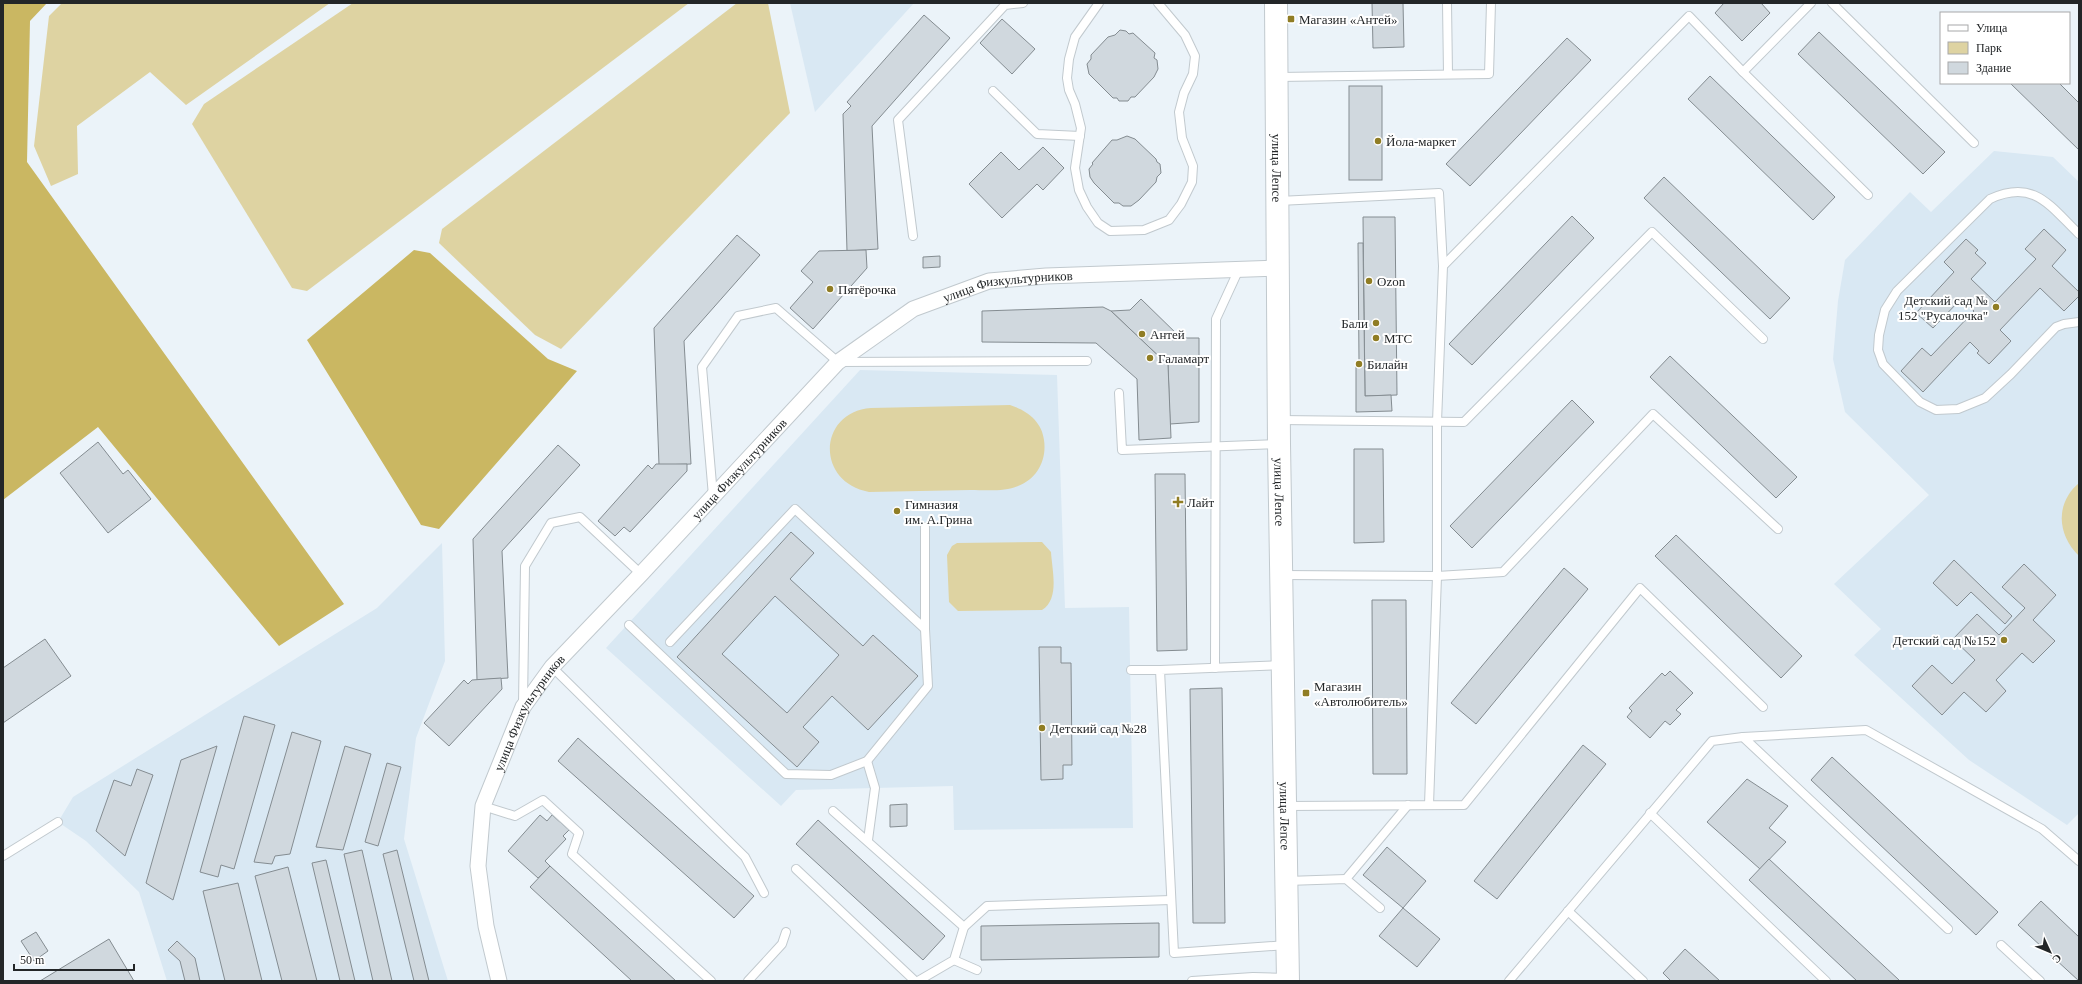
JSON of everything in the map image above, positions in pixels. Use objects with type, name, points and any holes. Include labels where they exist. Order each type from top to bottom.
[{"type":"main road","name":"улица Лепсе","points":[[1276,3],[1276,268],[1278,444],[1288,980]]},
{"type":"street","name":"улица Физкультурников","points":[[498,981],[486,926],[478,866],[483,806],[523,707],[552,667],[641,574],[838,362],[913,309],[989,281],[1046,276],[1276,268]]},
{"type":"lane","points":[[913,236],[898,120],[1005,5],[1024,3]]},
{"type":"lane","points":[[1099,3],[1075,38],[1068,59],[1069,90],[1079,118],[1080,136],[1076,168],[1079,190],[1087,207],[1098,223],[1110,231],[1144,230],[1169,220],[1181,204],[1192,182],[1193,166],[1182,138],[1179,112],[1184,93],[1193,74],[1195,56],[1185,35],[1158,3]]},
{"type":"lane","points":[[1447,3],[1448,74]]},
{"type":"lane","points":[[1277,77],[1490,74],[1491,3]]},
{"type":"lane","points":[[1743,72],[1811,3]]},
{"type":"lane","points":[[1832,3],[1974,143]]},
{"type":"lane","points":[[1443,266],[1689,16],[1743,72],[1868,195]]},
{"type":"lane","points":[[993,91],[1037,134],[1080,136]]},
{"type":"lane","points":[[2079,234],[2045,201],[2035,195],[2024,191],[2005,192],[1990,199],[1897,291],[1885,310],[1879,335],[1878,350],[1883,364],[1920,402],[1936,410],[1958,409],[1985,398],[2011,374],[2056,327],[2064,324],[2079,322]]},
{"type":"lane","points":[[1276,202],[1439,193],[1443,266],[1437,422],[1437,576],[1429,805]]},
{"type":"lane","points":[[1278,420],[1464,422],[1652,232],[1763,339]]},
{"type":"lane","points":[[1215,668],[1217,448],[1216,319],[1239,270]]},
{"type":"lane","points":[[713,496],[702,367],[738,316],[776,308],[838,362],[1087,361]]},
{"type":"lane","points":[[1119,393],[1122,450],[1217,448],[1278,444]]},
{"type":"lane","points":[[1280,575],[1437,576],[1503,572],[1653,414],[1778,529]]},
{"type":"lane","points":[[670,642],[795,509],[925,629]]},
{"type":"lane","points":[[523,707],[525,566],[551,524],[580,517],[641,574]]},
{"type":"lane","points":[[628,625],[786,774],[831,775],[867,761],[928,686],[925,629],[925,527]]},
{"type":"lane","points":[[1285,806],[1464,805],[1640,588],[1763,707]]},
{"type":"lane","points":[[1130,670],[1282,665]]},
{"type":"lane","points":[[552,667],[745,857],[764,893]]},
{"type":"lane","points":[[1160,670],[1170,900],[1174,953],[1287,945]]},
{"type":"lane","points":[[1509,981],[1712,740],[1866,730],[2042,829],[2079,861]]},
{"type":"lane","points":[[1743,737],[1948,929]]},
{"type":"lane","points":[[867,761],[875,788],[868,840]]},
{"type":"lane","points":[[483,806],[515,816],[543,800],[579,833],[572,854],[711,981]]},
{"type":"lane","points":[[1346,879],[1408,805]]},
{"type":"lane","points":[[833,811],[868,840],[964,927]]},
{"type":"lane","points":[[1650,813],[1826,981]]},
{"type":"lane","points":[[3,856],[58,822]]},
{"type":"lane","points":[[796,869],[916,981],[954,960],[964,927],[987,906],[1170,900]]},
{"type":"lane","points":[[1286,881],[1346,879],[1380,908]]},
{"type":"lane","points":[[1568,911],[1643,981]]},
{"type":"lane","points":[[748,981],[782,944],[786,932]]},
{"type":"lane","points":[[2001,945],[2040,981]]},
{"type":"lane","points":[[954,960],[977,970]]},
{"type":"lane","points":[[1192,981],[1253,978],[1288,980]]},
{"type":"shaded area","points":[[3,3],[47,3],[30,21],[27,162],[344,604],[279,646],[98,427],[3,500]]},
{"type":"shaded area","points":[[790,3],[914,3],[815,112]]},
{"type":"shaded area","points":[[1994,151],[2053,157],[2079,182],[2079,813],[2067,825],[1969,760],[1854,655],[1881,629],[1834,584],[1929,495],[1845,412],[1833,359],[1838,301],[1845,260],[1910,192],[1931,212]]},
{"type":"shaded area","points":[[414,250],[430,253],[548,359],[577,371],[439,529],[421,525],[307,340]]},
{"type":"shaded area","name":"Гимназия им. А.Грина","points":[[860,370],[1057,375],[1065,608],[1129,607],[1133,828],[954,830],[953,786],[796,790],[781,806],[606,648]]},
{"type":"shaded area","points":[[442,543],[445,661],[416,738],[404,839],[448,981],[167,981],[139,892],[86,841],[58,822],[73,797],[377,608]]},
{"type":"green space","points":[[62,3],[330,3],[186,105],[150,72],[77,126],[78,174],[51,186],[34,146],[49,16]]},
{"type":"green space","points":[[353,3],[689,3],[307,291],[292,288],[192,124],[204,104]]},
{"type":"green space","points":[[737,3],[768,3],[790,113],[561,349],[535,335],[439,243],[442,229]]},
{"type":"green space","points":[[1010,405],[1027,413],[1037,422],[1043,433],[1045,447],[1042,461],[1035,474],[1025,483],[1013,488],[994,490],[869,492],[851,486],[839,475],[832,462],[830,448],[833,434],[841,421],[853,412],[871,408]]},
{"type":"green space","points":[[2079,483],[2079,556],[2066,539],[2062,519],[2066,500],[2071,491]]},
{"type":"green space","points":[[1042,542],[1051,552],[1054,584],[1051,599],[1048,605],[1042,610],[958,611],[949,602],[947,555],[952,546],[957,543]]},
{"type":"building","points":[[1372,3],[1403,3],[1404,47],[1373,48]]},
{"type":"building","points":[[1724,3],[1761,3],[1770,13],[1742,41],[1715,13]]},
{"type":"building","points":[[924,15],[950,38],[872,126],[878,249],[847,251],[843,114],[851,106],[847,102]]},
{"type":"building","points":[[1002,19],[1035,49],[1012,74],[980,43]]},
{"type":"building","points":[[1120,30],[1126,31],[1129,34],[1133,33],[1155,53],[1154,58],[1157,60],[1158,69],[1154,77],[1135,97],[1131,97],[1128,101],[1119,101],[1117,98],[1113,98],[1089,74],[1087,64],[1091,59],[1091,55],[1108,37],[1115,35]]},
{"type":"building","points":[[1819,32],[1945,152],[1923,174],[1798,54]]},
{"type":"building","points":[[1567,38],[1591,60],[1470,186],[1446,164]]},
{"type":"building","points":[[1710,76],[1835,197],[1813,220],[1688,99]]},
{"type":"building","points":[[2011,84],[2060,84],[2079,103],[2079,150]]},
{"type":"building","points":[[1349,86],[1382,86],[1382,180],[1349,180]]},
{"type":"building","points":[[1127,136],[1135,139],[1156,159],[1160,164],[1161,173],[1157,177],[1156,182],[1139,200],[1131,206],[1123,206],[1119,203],[1114,203],[1094,183],[1090,177],[1089,169],[1093,164],[1092,163],[1112,140],[1117,140]]},
{"type":"building","points":[[1043,147],[1064,168],[1043,190],[1037,184],[1002,218],[969,184],[1001,152],[1019,170]]},
{"type":"building","points":[[1664,177],[1790,298],[1770,319],[1644,198]]},
{"type":"building","points":[[1572,216],[1594,238],[1472,365],[1449,344]]},
{"type":"building","points":[[1363,217],[1395,217],[1397,395],[1365,396]]},
{"type":"building","name":"Детский сад № 152 \"Русалочка\"","points":[[2044,229],[2066,250],[2052,266],[2079,292],[2079,296],[2064,311],[2040,288],[2000,330],[2011,341],[1989,364],[1977,353],[1979,351],[1970,342],[1923,392],[1901,371],[1922,348],[1931,356],[1974,311],[1961,299],[1933,328],[1916,313],[1954,272],[1944,262],[1966,239],[1978,250],[1975,253],[1986,263],[1971,279],[1995,302],[2036,259],[2025,249]]},
{"type":"building","points":[[737,235],[760,255],[684,341],[691,464],[659,465],[654,328]]},
{"type":"building","points":[[1358,243],[1363,243],[1365,396],[1391,395],[1392,411],[1356,412],[1356,362],[1359,362]]},
{"type":"building","points":[[866,250],[867,268],[813,329],[790,308],[813,282],[801,271],[819,251]]},
{"type":"building","points":[[940,256],[940,267],[923,268],[923,257]]},
{"type":"building","points":[[1141,299],[1181,338],[1199,338],[1199,422],[1170,424],[1168,365],[1111,311],[1130,310]]},
{"type":"building","points":[[1103,307],[1111,311],[1168,365],[1171,438],[1139,440],[1137,379],[1096,343],[982,342],[982,311]]},
{"type":"building","points":[[1670,356],[1797,477],[1776,498],[1650,377]]},
{"type":"building","points":[[1572,400],[1594,422],[1472,548],[1450,526]]},
{"type":"building","points":[[98,442],[123,474],[128,470],[151,499],[108,533],[60,473]]},
{"type":"building","points":[[558,445],[580,465],[502,551],[508,678],[477,680],[473,539]]},
{"type":"building","points":[[1354,449],[1383,449],[1384,542],[1354,543]]},
{"type":"building","points":[[656,464],[687,464],[687,471],[630,532],[624,527],[615,536],[598,521],[648,465],[652,469]]},
{"type":"building","points":[[1155,474],[1185,474],[1187,650],[1157,651]]},
{"type":"building","points":[[791,532],[814,553],[790,579],[863,646],[873,635],[918,676],[868,730],[832,696],[803,727],[819,742],[797,767],[677,657]],"holes":[[[775,596],[839,655],[787,713],[722,654]]]},
{"type":"building","points":[[1676,535],[1802,656],[1781,678],[1655,556]]},
{"type":"building","points":[[1954,560],[2012,616],[2005,624],[1971,592],[1957,606],[1933,583]]},
{"type":"building","name":"Детский сад №152","points":[[2024,564],[2056,595],[2033,620],[2055,641],[2033,663],[2022,653],[1996,680],[2006,691],[1986,712],[1964,692],[1942,715],[1912,686],[1932,665],[1952,684],[1975,660],[1953,639],[1977,614],[1999,635],[2025,608],[2002,587]]},
{"type":"building","points":[[1564,568],[1588,589],[1476,724],[1451,703]]},
{"type":"building","points":[[1372,600],[1406,600],[1407,774],[1373,774]]},
{"type":"building","points":[[45,639],[71,676],[3,723],[3,668]]},
{"type":"building","points":[[1039,647],[1061,647],[1061,663],[1071,663],[1072,765],[1063,765],[1063,779],[1041,780]]},
{"type":"building","points":[[1670,671],[1693,693],[1676,710],[1681,714],[1670,725],[1665,721],[1650,738],[1627,717],[1632,711],[1629,708],[1662,673],[1665,676]]},
{"type":"building","points":[[501,678],[502,689],[449,746],[424,723],[464,680],[468,684],[472,680]]},
{"type":"building","points":[[1222,688],[1225,923],[1193,923],[1190,689]]},
{"type":"building","points":[[244,716],[275,725],[234,869],[221,865],[218,877],[200,872]]},
{"type":"building","points":[[292,732],[321,741],[290,854],[275,856],[272,864],[254,862]]},
{"type":"building","points":[[578,738],[754,896],[734,918],[558,761]]},
{"type":"building","points":[[1583,745],[1606,764],[1497,899],[1474,881]]},
{"type":"building","points":[[217,746],[173,900],[146,883],[181,760]]},
{"type":"building","points":[[345,746],[371,754],[343,850],[316,847]]},
{"type":"building","points":[[1832,757],[1998,912],[1976,935],[1811,780]]},
{"type":"building","points":[[387,763],[401,767],[378,846],[365,842]]},
{"type":"building","points":[[137,769],[153,775],[125,856],[96,831],[114,780],[131,786]]},
{"type":"building","points":[[1747,779],[1788,806],[1769,828],[1786,842],[1760,869],[1707,822]]},
{"type":"building","points":[[907,804],[907,826],[890,827],[890,805]]},
{"type":"building","points":[[540,815],[547,821],[552,815],[569,830],[563,836],[566,839],[545,861],[550,866],[538,878],[508,851]]},
{"type":"building","points":[[818,820],[945,936],[923,960],[796,844]]},
{"type":"building","points":[[1387,847],[1426,881],[1403,908],[1363,875]]},
{"type":"building","points":[[362,850],[392,981],[373,981],[344,854]]},
{"type":"building","points":[[397,850],[429,981],[414,981],[383,854]]},
{"type":"building","points":[[1769,859],[1899,980],[1857,981],[1749,880]]},
{"type":"building","points":[[326,860],[355,981],[340,981],[312,863]]},
{"type":"building","points":[[550,866],[676,981],[632,981],[530,887]]},
{"type":"building","points":[[288,867],[317,981],[282,981],[255,876]]},
{"type":"building","points":[[238,883],[262,981],[225,981],[203,891]]},
{"type":"building","points":[[2041,901],[2079,937],[2079,981],[2018,925]]},
{"type":"building","points":[[1403,908],[1440,939],[1417,967],[1379,936]]},
{"type":"building","points":[[1159,923],[1159,957],[981,960],[981,926]]},
{"type":"building","points":[[36,932],[48,951],[34,961],[21,941]]},
{"type":"building","points":[[109,939],[134,981],[40,981]]},
{"type":"building","points":[[177,941],[195,958],[200,981],[185,981],[180,961],[168,950]]},
{"type":"building","points":[[1685,949],[1720,981],[1671,981],[1663,973]]},
{"type":"place","name":"Магазин «Антей»","points":[[1291,19]]},
{"type":"place","name":"Йола-маркет","points":[[1378,141]]},
{"type":"place","name":"Ozon","points":[[1369,281]]},
{"type":"place","name":"Пятёрочка","points":[[830,289]]},
{"type":"place","name":"Детский сад № 152 \"Русалочка\"","points":[[1996,307]]},
{"type":"place","name":"Бали","points":[[1376,323]]},
{"type":"place","name":"Антей","points":[[1142,334]]},
{"type":"place","name":"МТС","points":[[1376,338]]},
{"type":"place","name":"Галамарт","points":[[1150,358]]},
{"type":"place","name":"Билайн","points":[[1359,364]]},
{"type":"place","name":"Лайт","points":[[1178,502]]},
{"type":"place","name":"Гимназия им. А.Грина","points":[[897,511]]},
{"type":"place","name":"Детский сад №152","points":[[2004,640]]},
{"type":"place","name":"Магазин «Автолюбитель»","points":[[1306,693]]},
{"type":"place","name":"Детский сад №28","points":[[1042,728]]}]
